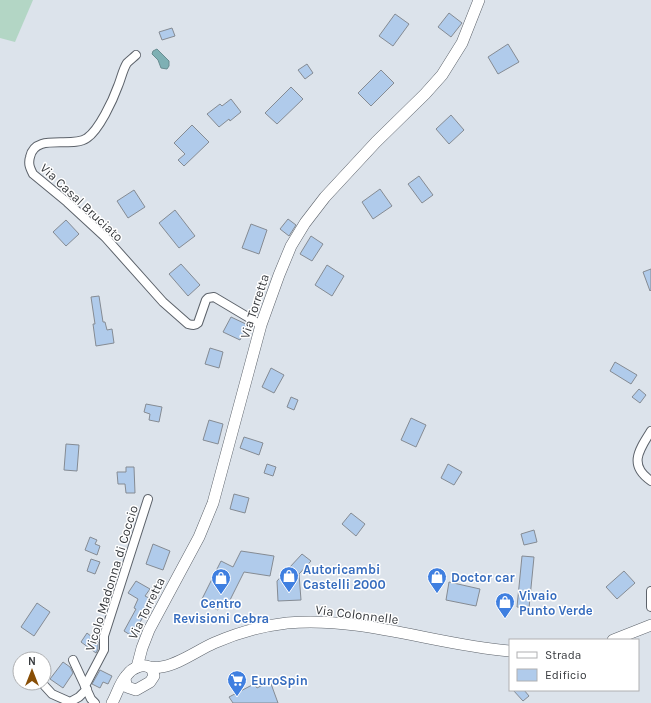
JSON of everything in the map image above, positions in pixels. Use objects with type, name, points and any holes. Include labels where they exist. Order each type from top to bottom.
[{"type":"street","name":"Via Torretta","points":[[137,667],[143,643],[149,630],[196,542],[213,503],[261,325],[291,246],[305,223],[325,196],[376,142],[426,94],[442,75],[462,43],[479,0]]},
{"type":"street","name":"Via Casal Bruciato","points":[[136,55],[127,64],[116,91],[93,134],[85,140],[75,142],[50,142],[40,144],[30,153],[30,168],[33,174],[67,202],[105,237],[163,302],[188,324],[196,325],[198,323],[206,300],[214,297],[261,325]]},
{"type":"street","points":[[651,431],[639,451],[637,460],[640,472],[651,481]]},
{"type":"street","name":"Vicolo Madonna di Coccio","points":[[49,691],[52,694],[70,702],[79,697],[86,688],[104,650],[104,636],[148,499]]},
{"type":"street","points":[[651,592],[651,607]]},
{"type":"street","name":"Via Colonnelle","points":[[112,703],[126,676],[137,667],[143,666],[155,670],[171,664],[214,643],[264,626],[308,622],[348,625],[468,646],[509,651]]},
{"type":"street","points":[[616,639],[651,625]]},
{"type":"street","name":"Vicolo Madonna di Coccio","points":[[73,660],[91,699],[95,703]]},
{"type":"street","name":"Via Colonnelle","points":[[112,703],[150,682],[155,670]]},
{"type":"street","points":[[126,676],[125,684],[127,687],[136,690]]},
{"type":"green space","points":[[0,0],[33,0],[15,42],[0,38]]},
{"type":"water","points":[[157,49],[169,61],[169,66],[167,69],[161,68],[158,60],[152,54],[153,51]]},
{"type":"building","points":[[449,13],[462,23],[451,37],[438,27]]},
{"type":"building","points":[[395,14],[409,24],[393,46],[379,36]]},
{"type":"building","points":[[172,28],[175,36],[162,40],[159,32]]},
{"type":"building","points":[[508,44],[519,62],[498,74],[488,57]]},
{"type":"building","points":[[307,64],[313,73],[305,79],[298,70]]},
{"type":"building","points":[[381,70],[394,83],[371,106],[358,93]]},
{"type":"building","points":[[291,87],[303,99],[277,124],[265,113]]},
{"type":"building","points":[[231,99],[241,112],[230,121],[229,119],[219,127],[207,114],[220,104],[222,106]]},
{"type":"building","points":[[451,115],[464,130],[449,144],[436,129]]},
{"type":"building","points":[[192,125],[209,142],[184,166],[178,160],[185,154],[174,143]]},
{"type":"building","points":[[419,176],[433,195],[422,203],[408,184]]},
{"type":"building","points":[[380,189],[392,206],[373,219],[362,202]]},
{"type":"building","points":[[134,190],[145,207],[128,218],[117,201]]},
{"type":"building","points":[[175,210],[195,236],[179,248],[159,223]]},
{"type":"building","points":[[288,219],[296,225],[289,236],[280,229]]},
{"type":"building","points":[[66,220],[79,234],[66,246],[53,232]]},
{"type":"building","points":[[251,224],[267,230],[259,254],[242,248]]},
{"type":"building","points":[[311,236],[323,244],[312,261],[300,254]]},
{"type":"building","points":[[181,264],[200,285],[188,296],[169,274]]},
{"type":"building","points":[[327,265],[344,276],[332,296],[315,285]]},
{"type":"building","points":[[651,269],[651,290],[650,291],[643,272]]},
{"type":"building","points":[[99,296],[103,322],[105,322],[107,330],[112,329],[114,343],[96,346],[93,324],[95,324],[91,297]]},
{"type":"building","points":[[231,317],[248,325],[240,340],[223,332]]},
{"type":"building","points":[[210,348],[223,352],[219,368],[205,364]]},
{"type":"building","points":[[615,362],[637,375],[631,384],[610,371]]},
{"type":"building","points":[[271,368],[284,375],[274,393],[262,387]]},
{"type":"building","points":[[639,389],[646,395],[640,403],[632,397]]},
{"type":"building","points":[[291,397],[298,400],[294,410],[287,407]]},
{"type":"building","points":[[146,404],[162,407],[159,422],[149,420],[150,414],[144,412]]},
{"type":"building","points":[[411,418],[426,425],[416,447],[401,440]]},
{"type":"building","points":[[209,420],[223,424],[218,444],[203,440]]},
{"type":"building","points":[[244,437],[263,443],[259,455],[240,448]]},
{"type":"building","points":[[66,444],[79,445],[77,471],[64,470]]},
{"type":"building","points":[[267,464],[276,467],[273,476],[264,473]]},
{"type":"building","points":[[448,464],[462,472],[454,485],[441,478]]},
{"type":"building","points":[[126,467],[134,467],[135,493],[126,493],[125,484],[118,484],[117,472],[126,472]]},
{"type":"building","points":[[234,494],[249,498],[245,513],[230,509]]},
{"type":"building","points":[[351,513],[365,524],[356,536],[342,524]]},
{"type":"building","points":[[534,530],[537,542],[524,545],[521,534]]},
{"type":"building","points":[[90,537],[97,540],[95,544],[100,546],[97,555],[85,550]]},
{"type":"building","points":[[153,544],[170,551],[163,570],[146,564]]},
{"type":"building","points":[[241,551],[274,556],[270,576],[244,572],[227,606],[221,603],[218,610],[201,601],[221,561],[233,567]]},
{"type":"building","points":[[302,554],[311,561],[299,574],[301,600],[278,601],[277,581]]},
{"type":"building","points":[[522,556],[534,557],[529,608],[517,607]]},
{"type":"building","points":[[91,559],[100,562],[95,574],[87,571]]},
{"type":"building","points":[[624,571],[635,583],[617,599],[606,587]]},
{"type":"building","points":[[136,581],[150,589],[145,596],[153,600],[139,624],[142,625],[135,638],[124,631],[136,609],[134,608],[138,599],[128,593]]},
{"type":"building","points":[[449,582],[480,589],[476,606],[446,600]]},
{"type":"building","points":[[37,603],[50,612],[34,636],[21,627]]},
{"type":"building","points":[[87,633],[98,642],[98,649],[96,653],[81,642]]},
{"type":"building","points":[[63,662],[70,667],[73,673],[63,688],[52,680],[52,676]]},
{"type":"building","points":[[100,670],[112,676],[108,684],[103,682],[100,688],[92,684]]},
{"type":"building","points":[[270,681],[278,703],[233,703],[229,697],[254,684],[257,688]]},
{"type":"building","points":[[514,691],[525,691],[529,696],[523,701]]},
{"type":"place","name":"Autoricambi Castelli 2000","points":[[289,593]]},
{"type":"place","name":"Doctor car","points":[[437,594]]},
{"type":"place","name":"Centro Revisioni Cebra","points":[[221,595]]},
{"type":"place","name":"Vivaio Punto Verde","points":[[505,619]]},
{"type":"place","name":"EuroSpin","points":[[237,697]]}]
